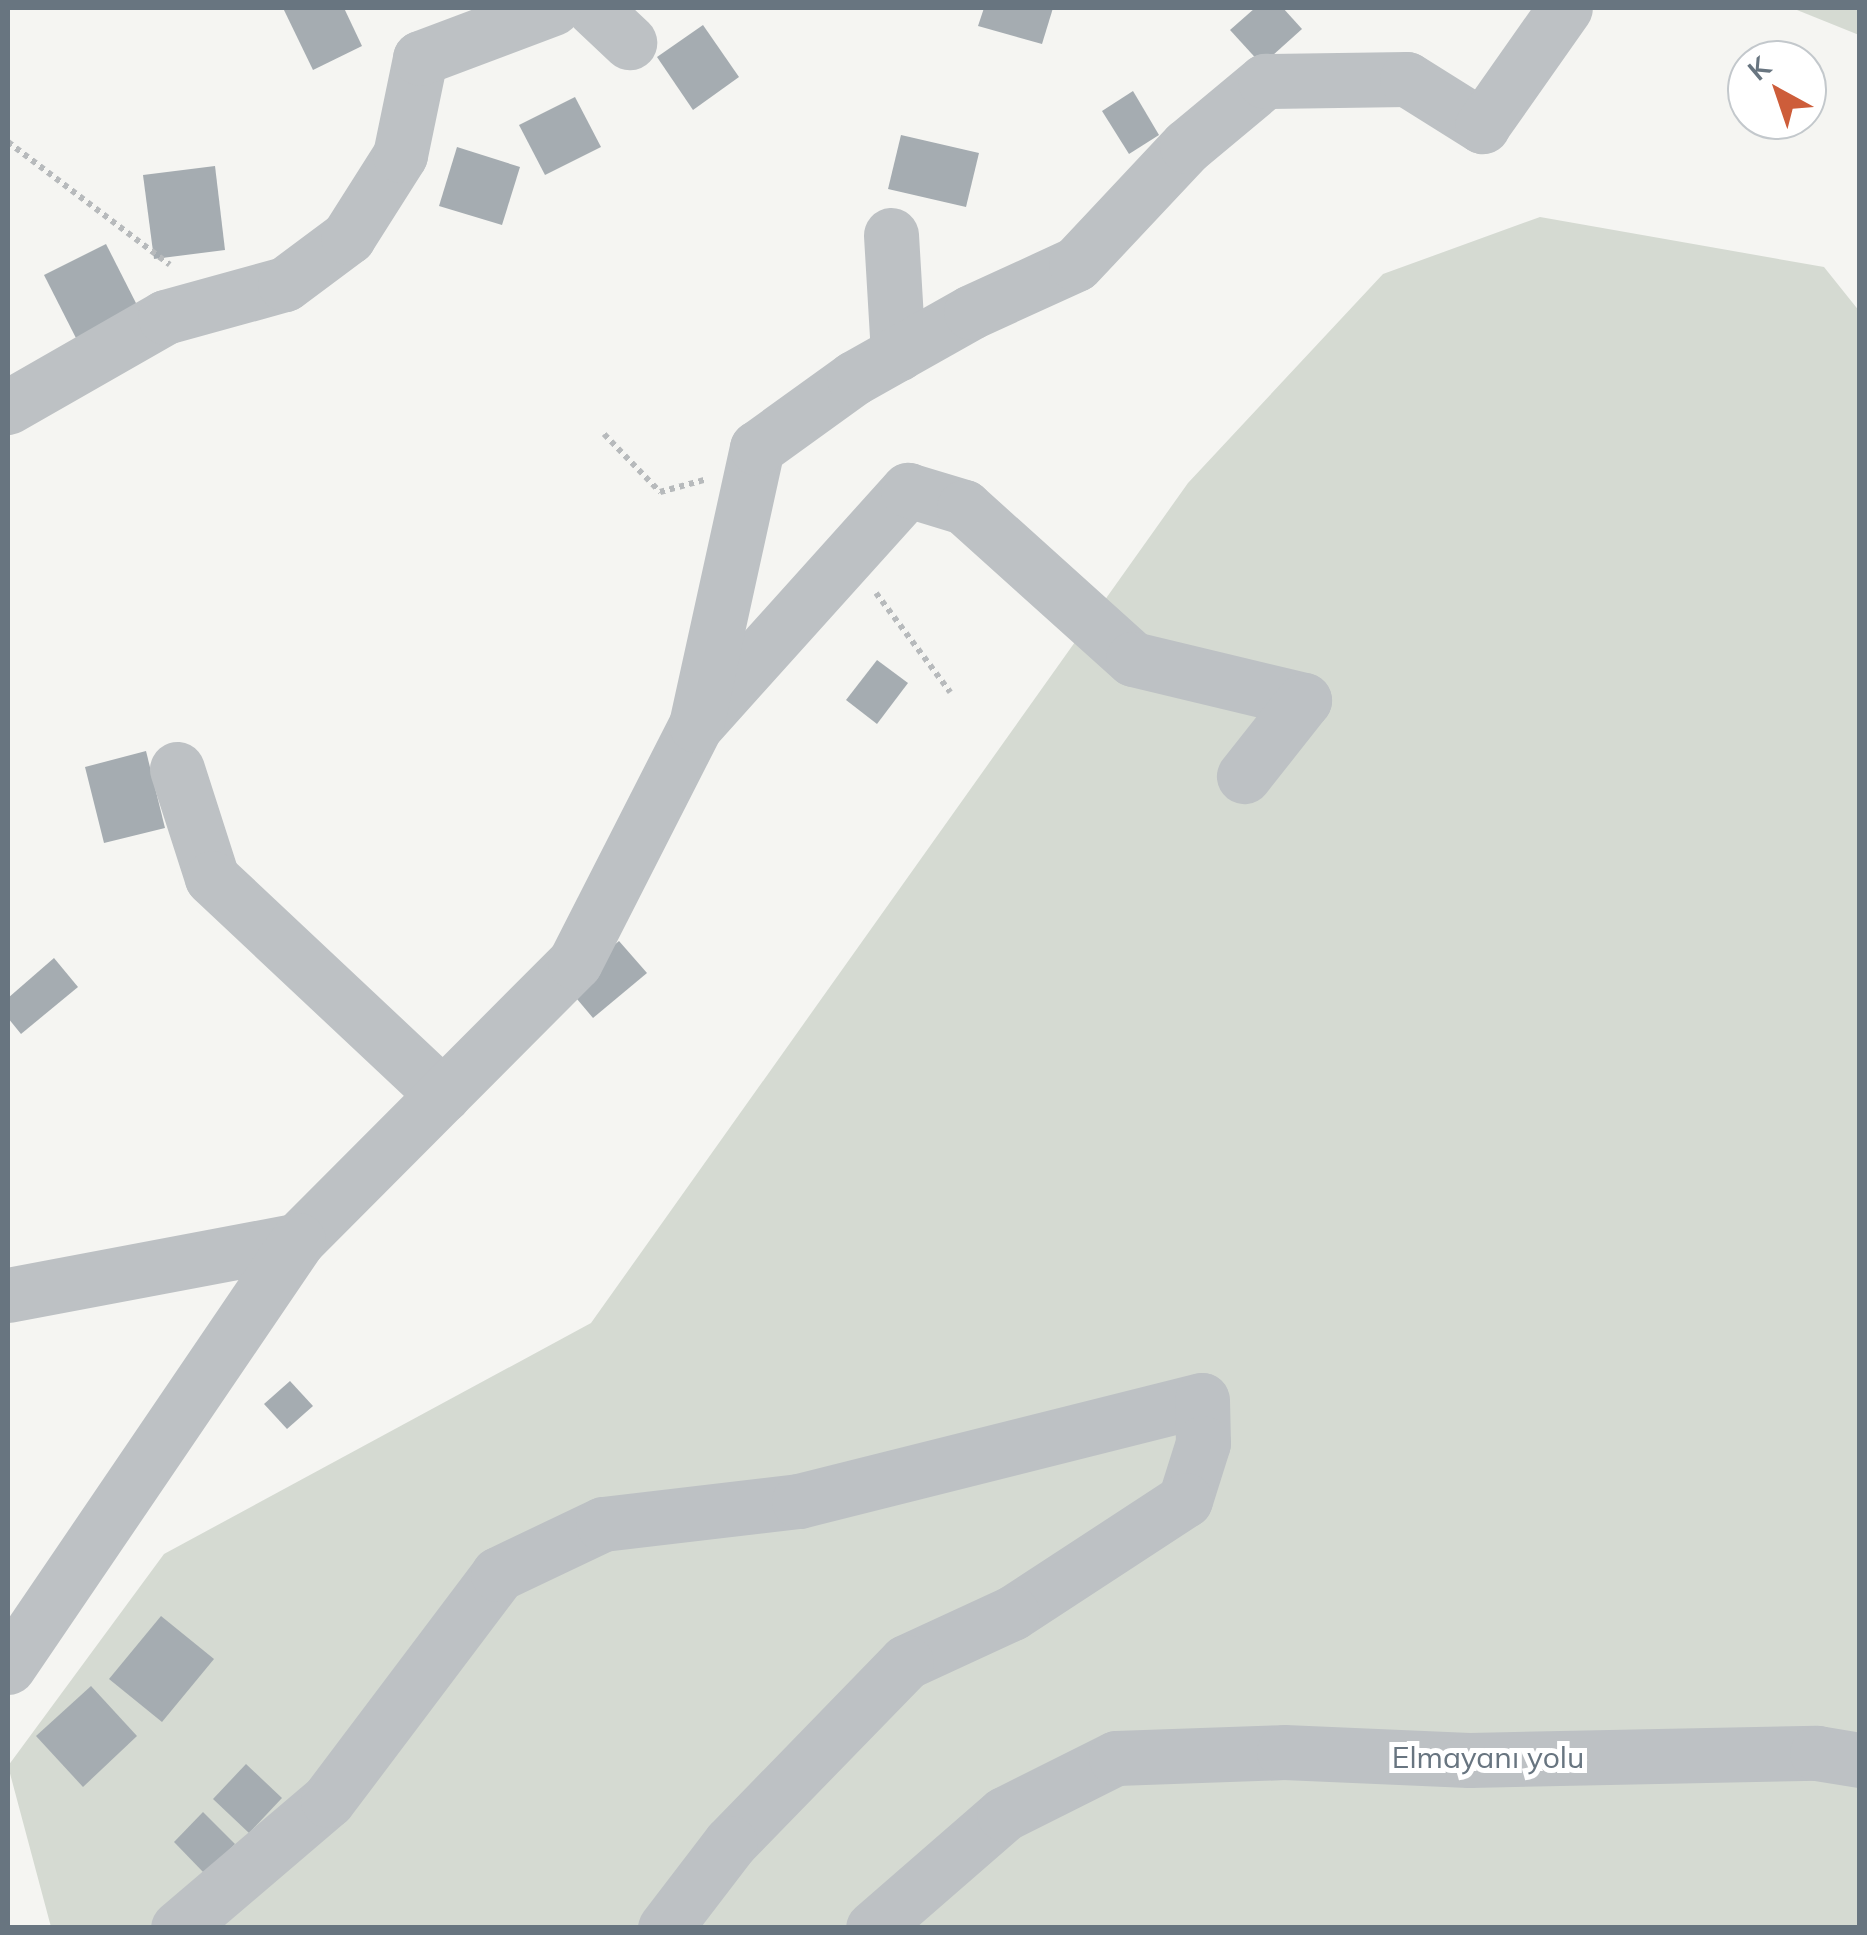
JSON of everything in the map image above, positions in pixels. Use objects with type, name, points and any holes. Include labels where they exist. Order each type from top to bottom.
[{"type":"street","points":[[8,406],[166,317],[285,284],[348,237],[400,155],[420,58],[553,8]]},
{"type":"street","points":[[8,1666],[298,1240],[575,962],[696,725],[757,448],[854,378],[971,312],[1076,264],[1187,146],[1265,81],[1408,79],[1482,126],[1565,8]]},
{"type":"street","points":[[891,234],[898,354]]},
{"type":"street","points":[[696,725],[908,490],[964,506],[1134,659],[1304,700],[1244,776]]},
{"type":"street","points":[[177,768],[212,878],[443,1094]]},
{"type":"street","points":[[8,1295],[298,1240]]},
{"type":"street","points":[[178,1928],[328,1800],[498,1574],[603,1524],[799,1501],[1202,1400],[1203,1443],[1184,1500],[1012,1612],[906,1662],[730,1843],[664,1928]]},
{"type":"street","name":"Elmayanı yolu","points":[[874,1928],[1004,1814],[1116,1758],[1284,1752],[1470,1760],[1817,1753],[1860,1760]]},
{"type":"path","points":[[8,142],[219,302]]},
{"type":"path","points":[[604,434],[660,492],[753,466]]},
{"type":"path","points":[[848,556],[950,692]]},
{"type":"shaded area","points":[[1792,8],[1859,8],[1859,35]]},
{"type":"shaded area","points":[[1540,217],[1824,267],[1860,312],[1859,1927],[51,1927],[8,1766],[164,1554],[591,1323],[1188,483],[1383,274]]},
{"type":"building","points":[[283,8],[344,8],[362,46],[313,70]]},
{"type":"building","points":[[984,8],[1053,8],[1042,44],[978,26]]},
{"type":"building","points":[[1255,8],[1283,8],[1302,29],[1262,65],[1230,30]]},
{"type":"building","points":[[703,25],[739,77],[693,110],[657,57]]},
{"type":"building","points":[[1133,91],[1159,135],[1129,154],[1102,111]]},
{"type":"building","points":[[575,97],[601,147],[545,175],[519,125]]},
{"type":"building","points":[[901,135],[979,153],[966,207],[888,189]]},
{"type":"building","points":[[457,147],[520,167],[502,225],[439,206]]},
{"type":"building","points":[[215,166],[225,250],[154,259],[143,175]]},
{"type":"building","points":[[106,244],[140,311],[78,342],[44,275]]},
{"type":"building","points":[[877,660],[908,683],[877,724],[846,700]]},
{"type":"building","points":[[146,751],[165,828],[104,843],[85,767]]},
{"type":"building","points":[[619,941],[647,973],[593,1018],[566,986]]},
{"type":"building","points":[[54,958],[78,987],[21,1034],[8,1018],[8,998]]},
{"type":"building","points":[[290,1381],[313,1406],[287,1429],[264,1404]]},
{"type":"building","points":[[161,1616],[214,1659],[162,1722],[109,1679]]},
{"type":"building","points":[[91,1686],[137,1736],[83,1787],[36,1736]]},
{"type":"building","points":[[246,1764],[282,1798],[249,1833],[213,1799]]},
{"type":"building","points":[[203,1812],[235,1844],[205,1874],[174,1842]]}]
